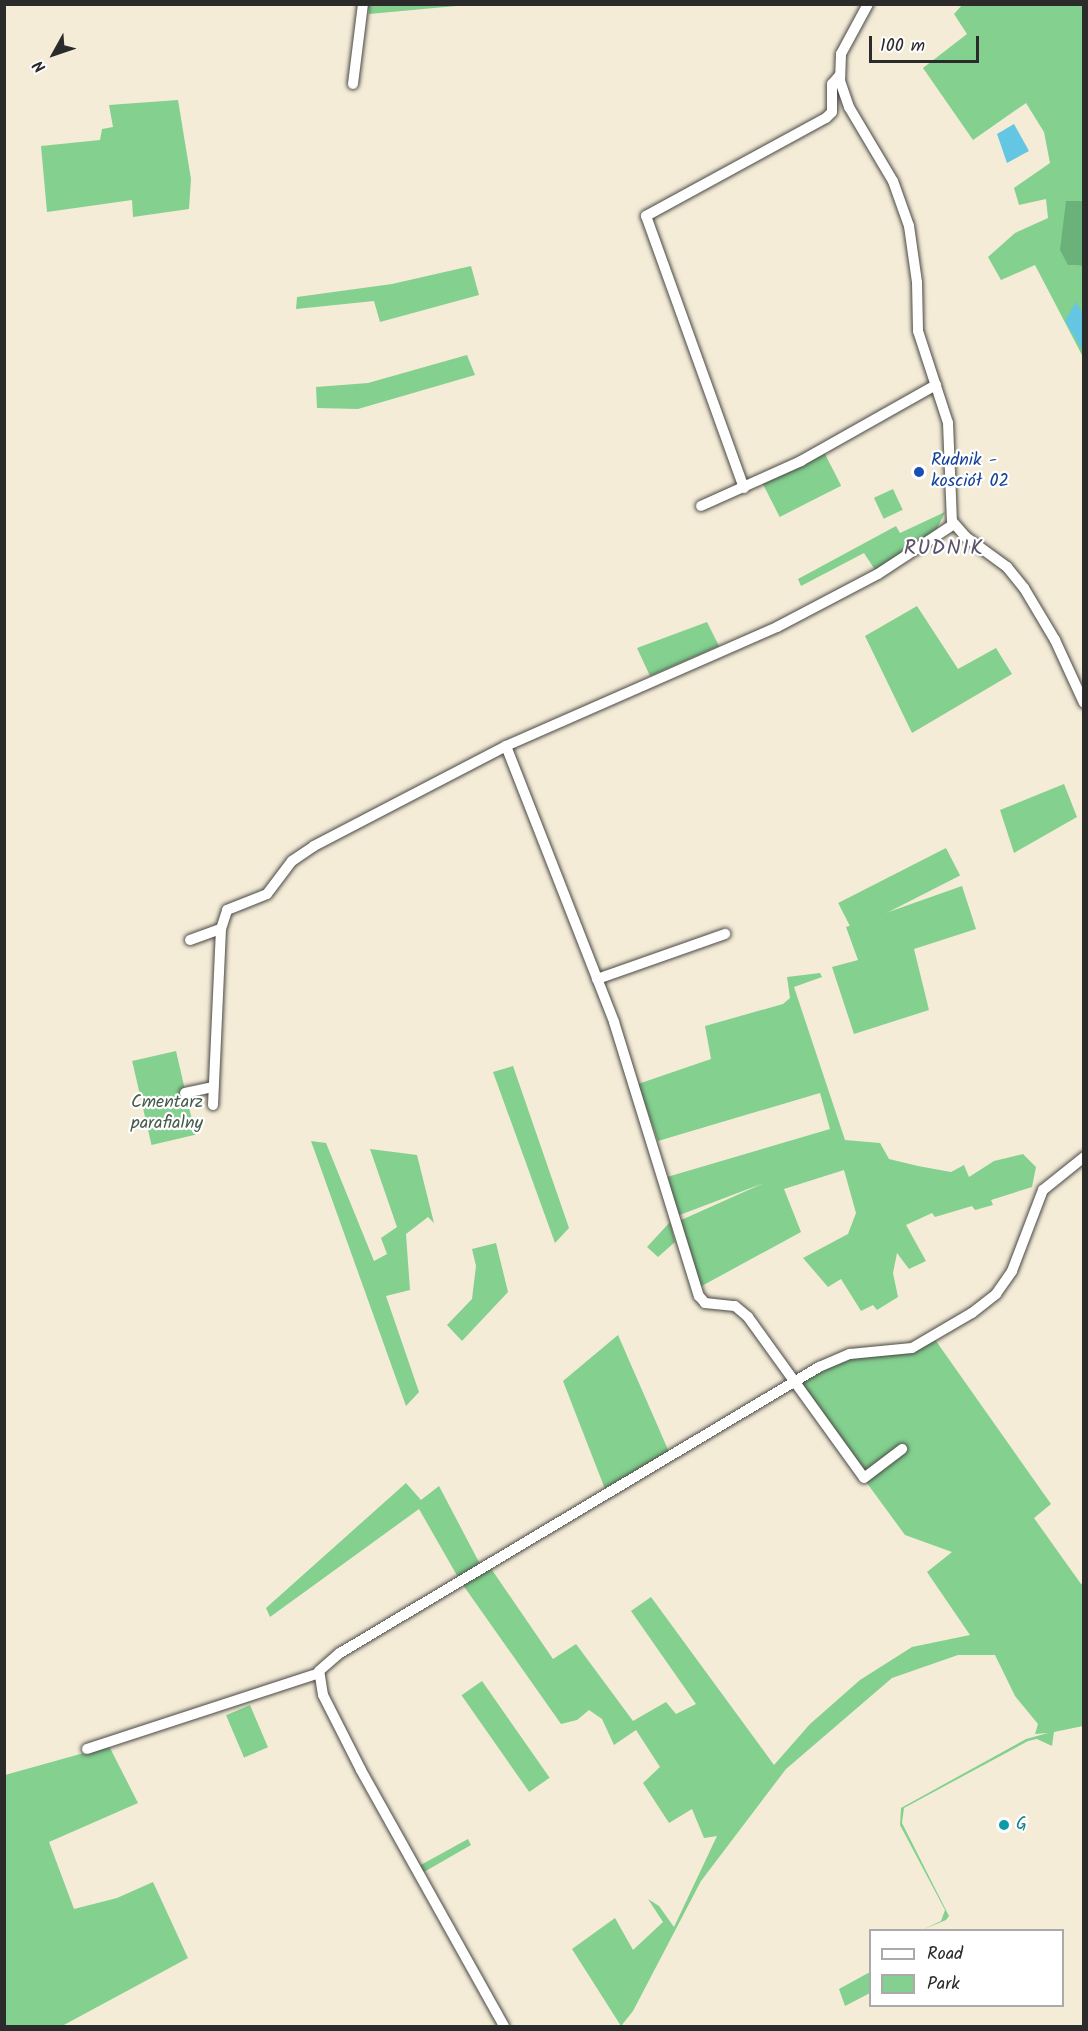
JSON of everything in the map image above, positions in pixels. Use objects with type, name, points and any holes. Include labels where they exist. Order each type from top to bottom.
[{"type":"street","points":[[353,84],[363,4]]},
{"type":"street","points":[[868,4],[841,54],[839,76],[849,107],[904,208],[917,274],[918,331],[949,429],[954,524],[966,537],[1003,563],[1024,588],[1051,632],[1083,703]]},
{"type":"street","points":[[744,488],[645,216],[826,118],[832,111],[832,84],[839,76]]},
{"type":"street","points":[[701,506],[744,488],[936,385]]},
{"type":"street","points":[[213,1105],[221,929],[227,910],[267,894],[292,861],[305,851],[506,746],[777,627],[878,574],[954,524]]},
{"type":"street","points":[[506,746],[597,979],[645,1114],[697,1293],[705,1303],[731,1305],[742,1310],[864,1478],[902,1449]]},
{"type":"street","points":[[190,940],[221,929]]},
{"type":"street","points":[[597,979],[725,934]]},
{"type":"street","points":[[185,1093],[213,1087]]},
{"type":"street","points":[[87,1749],[317,1674],[340,1653],[795,1381],[845,1355],[917,1346],[985,1305],[1015,1266],[1041,1194],[1083,1157]]},
{"type":"street","points":[[317,1674],[323,1695],[386,1817],[504,2026]]},
{"type":"green space","points":[[368,5],[467,5],[369,14]]},
{"type":"green space","points":[[962,5],[1083,5],[1083,201],[1066,201],[1068,265],[1083,266],[1083,357],[1035,265],[1001,280],[988,257],[1015,233],[1048,218],[1046,199],[1019,205],[1014,188],[1050,163],[1044,132],[1026,103],[973,140],[923,68],[967,34],[954,14]]},
{"type":"green space","points":[[178,100],[191,179],[189,209],[133,217],[132,200],[47,212],[41,146],[100,140],[102,129],[113,127],[109,105]]},
{"type":"green space","points":[[1066,201],[1083,201],[1083,266],[1068,265],[1060,250]]},
{"type":"green space","points":[[471,266],[479,295],[380,322],[374,301],[296,309],[297,297],[392,284]]},
{"type":"green space","points":[[467,355],[475,375],[358,409],[317,408],[316,387],[368,383]]},
{"type":"green space","points":[[823,450],[841,486],[780,517],[762,481]]},
{"type":"green space","points":[[893,489],[903,510],[884,519],[874,498]]},
{"type":"green space","points":[[945,512],[937,529],[875,570],[864,553],[801,586],[798,579],[896,526],[900,533]]},
{"type":"green space","points":[[917,606],[958,669],[996,648],[1012,674],[912,733],[865,636]]},
{"type":"green space","points":[[707,622],[719,646],[650,676],[637,648]]},
{"type":"green space","points":[[1064,784],[1077,817],[1014,853],[1000,810]]},
{"type":"green space","points":[[946,848],[960,876],[852,931],[838,903]]},
{"type":"green space","points":[[962,886],[976,929],[914,949],[929,1010],[854,1034],[832,967],[858,960],[846,927]]},
{"type":"green space","points":[[820,973],[822,977],[794,987],[845,1140],[880,1143],[889,1159],[918,1166],[951,1172],[964,1165],[969,1177],[994,1161],[1023,1154],[1036,1167],[1032,1187],[991,1200],[993,1205],[975,1210],[972,1206],[935,1217],[932,1213],[906,1225],[926,1261],[909,1269],[897,1253],[893,1273],[898,1297],[877,1310],[873,1305],[861,1311],[841,1279],[828,1287],[803,1258],[848,1234],[856,1213],[844,1170],[784,1189],[801,1232],[698,1288],[679,1221],[764,1183],[677,1216],[667,1177],[830,1129],[820,1093],[658,1141],[638,1084],[711,1059],[705,1026],[783,1004],[790,998],[787,977]]},
{"type":"green space","name":"Cmentarz parafialny","points":[[176,1051],[195,1135],[151,1145],[132,1061]]},
{"type":"green space","points":[[513,1066],[569,1228],[555,1243],[493,1072]]},
{"type":"green space","points":[[311,1141],[326,1143],[374,1261],[387,1254],[381,1238],[397,1227],[370,1149],[417,1155],[434,1223],[428,1217],[406,1234],[410,1290],[386,1296],[419,1392],[406,1406]]},
{"type":"green space","points":[[670,1222],[675,1242],[658,1257],[647,1247]]},
{"type":"green space","points":[[496,1243],[508,1292],[462,1341],[447,1325],[472,1299],[476,1266],[472,1249]]},
{"type":"green space","points":[[618,1335],[669,1452],[605,1489],[563,1381]]},
{"type":"green space","points":[[936,1341],[1051,1504],[1034,1518],[1081,1584],[1083,1583],[1083,1726],[1054,1732],[1052,1746],[1037,1739],[1028,1741],[904,1808],[902,1823],[949,1916],[946,1920],[924,1929],[941,1921],[945,1910],[900,1825],[901,1808],[1026,1739],[1048,1733],[1035,1734],[1038,1724],[1015,1696],[995,1655],[958,1655],[892,1678],[786,1769],[701,1881],[633,2011],[621,2026],[572,1949],[615,1918],[633,1950],[663,1922],[648,1899],[659,1906],[674,1927],[717,1836],[704,1838],[692,1809],[669,1823],[643,1783],[660,1767],[636,1730],[614,1745],[602,1719],[589,1710],[577,1720],[561,1724],[463,1585],[490,1567],[553,1659],[576,1644],[633,1721],[666,1702],[676,1714],[696,1704],[631,1611],[651,1597],[774,1765],[810,1724],[860,1680],[912,1647],[970,1635],[927,1572],[952,1552],[905,1535],[795,1385],[847,1358]]},
{"type":"green space","points":[[406,1483],[421,1500],[439,1486],[481,1566],[459,1579],[419,1509],[270,1617],[266,1608]]},
{"type":"green space","points":[[482,1681],[550,1778],[529,1792],[462,1695]]},
{"type":"green space","points":[[250,1705],[268,1747],[244,1758],[226,1715]]},
{"type":"green space","points":[[109,1746],[138,1803],[49,1842],[74,1909],[117,1898],[153,1882],[188,1958],[62,2026],[5,2026],[5,1775]]},
{"type":"green space","points":[[468,1839],[471,1845],[424,1872],[417,1867]]},
{"type":"green space","points":[[869,1973],[869,1994],[845,2006],[839,1989]]},
{"type":"water","points":[[1014,124],[1029,151],[1007,163],[997,134]]},
{"type":"water","points":[[1076,302],[1083,314],[1083,351],[1065,321]]},
{"type":"place","name":"Rudnik - kosciół 02","points":[[919,472]]},
{"type":"place","name":"G","points":[[1004,1825]]},
{"type":"district","name":"RUDNIK","points":[[944,549]]}]
